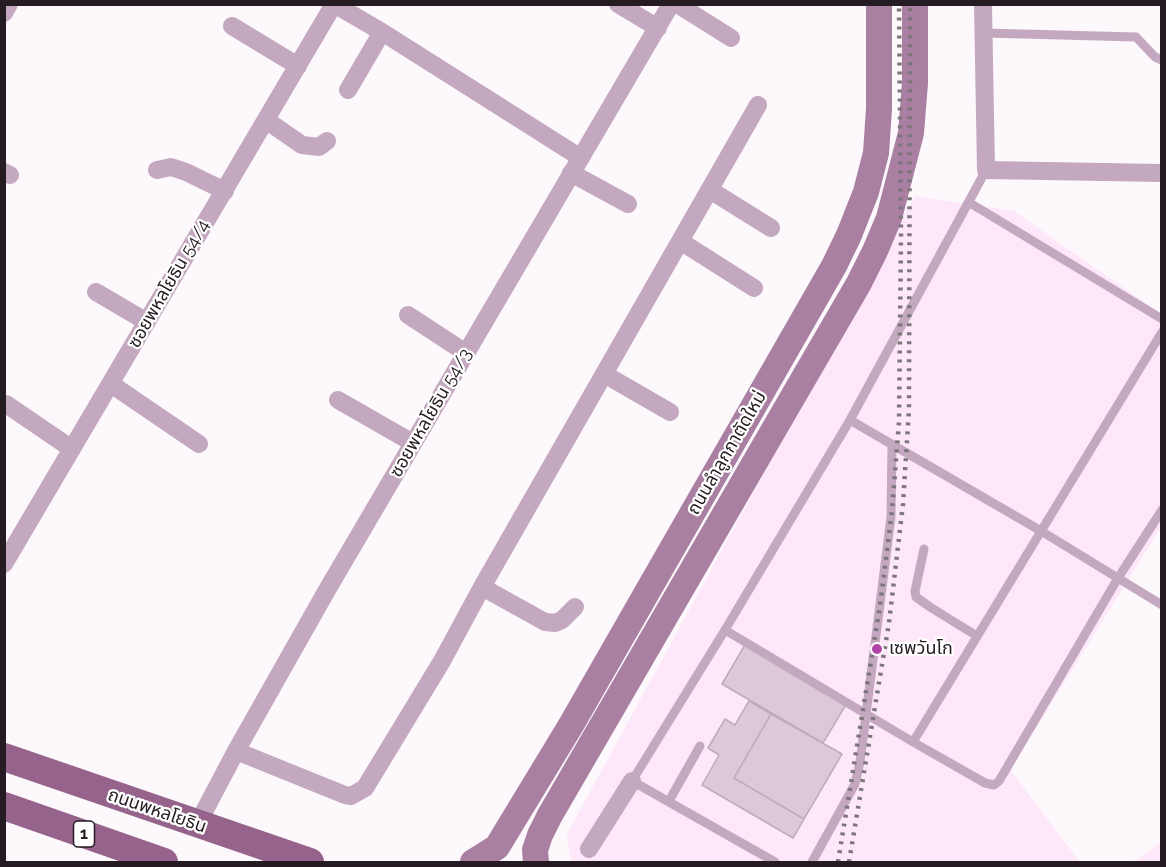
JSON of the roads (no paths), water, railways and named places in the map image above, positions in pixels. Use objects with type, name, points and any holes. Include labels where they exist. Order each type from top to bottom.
[{"type":"main road","name":"ถนนลำลูกกาตัดใหม่","points":[[473,862],[494,855],[834,266],[849,235],[866,192],[876,153],[879,109],[879,4]]},
{"type":"main road","name":"ถนนลำลูกกาตัดใหม่","points":[[536,862],[535,850],[550,815],[853,294],[875,251],[889,218],[911,133],[915,83],[915,4]]},
{"type":"main road","name":"ถนนพหลโยธิน","points":[[4,757],[310,862]]},
{"type":"main road","points":[[125,799],[195,841],[253,862]]},
{"type":"main road","name":"1","points":[[4,806],[164,862]]},
{"type":"street","points":[[4,13],[9,4]]},
{"type":"street","points":[[618,4],[658,28]]},
{"type":"street","name":"ซอยพหลโยธิน 54/3","points":[[197,825],[236,751],[413,443],[672,4]]},
{"type":"street","points":[[676,4],[731,38]]},
{"type":"street","points":[[983,4],[986,170],[1161,173]]},
{"type":"street","points":[[334,5],[382,32],[628,204]]},
{"type":"street","name":"ซอยพหลโยธิน 54/4","points":[[4,564],[334,5]]},
{"type":"street","points":[[232,26],[298,66]]},
{"type":"street","points":[[348,90],[382,32]]},
{"type":"street","points":[[236,751],[345,795],[351,796],[358,793],[372,779],[442,662],[482,587],[759,105]]},
{"type":"street","points":[[266,120],[302,145],[318,147],[327,141]]},
{"type":"street","points":[[157,170],[171,167],[225,190]]},
{"type":"street","points":[[710,190],[771,228]]},
{"type":"street","points":[[680,241],[754,288]]},
{"type":"street","points":[[96,292],[147,322]]},
{"type":"street","points":[[408,315],[466,353]]},
{"type":"street","points":[[604,374],[670,412]]},
{"type":"street","points":[[111,384],[199,444]]},
{"type":"street","points":[[339,400],[413,443]]},
{"type":"street","points":[[6,404],[72,449]]},
{"type":"street","points":[[482,587],[545,621],[555,623],[562,620],[575,607]]},
{"type":"street","points":[[589,849],[633,781]]},
{"type":"lane","points":[[984,33],[1136,37],[1155,57],[1161,60]]},
{"type":"lane","points":[[775,862],[633,781],[850,420],[986,170]]},
{"type":"lane","points":[[970,202],[1161,319]]},
{"type":"lane","points":[[913,742],[1161,332]]},
{"type":"lane","points":[[850,420],[1161,604]]},
{"type":"lane","points":[[812,862],[855,784],[860,762],[864,713],[891,518],[892,444]]},
{"type":"lane","points":[[725,630],[913,742],[985,783],[994,785],[999,781],[1118,578],[1161,510]]},
{"type":"lane","points":[[924,549],[915,591],[916,597],[977,636]]},
{"type":"lane","points":[[669,801],[700,746]]},
{"type":"railway","points":[[838,862],[880,606],[892,511],[899,422],[901,235],[899,4]]},
{"type":"railway","points":[[849,862],[889,623],[903,504],[909,409],[910,4]]},
{"type":"place","name":"เซพวันโก","points":[[877,649]]}]
